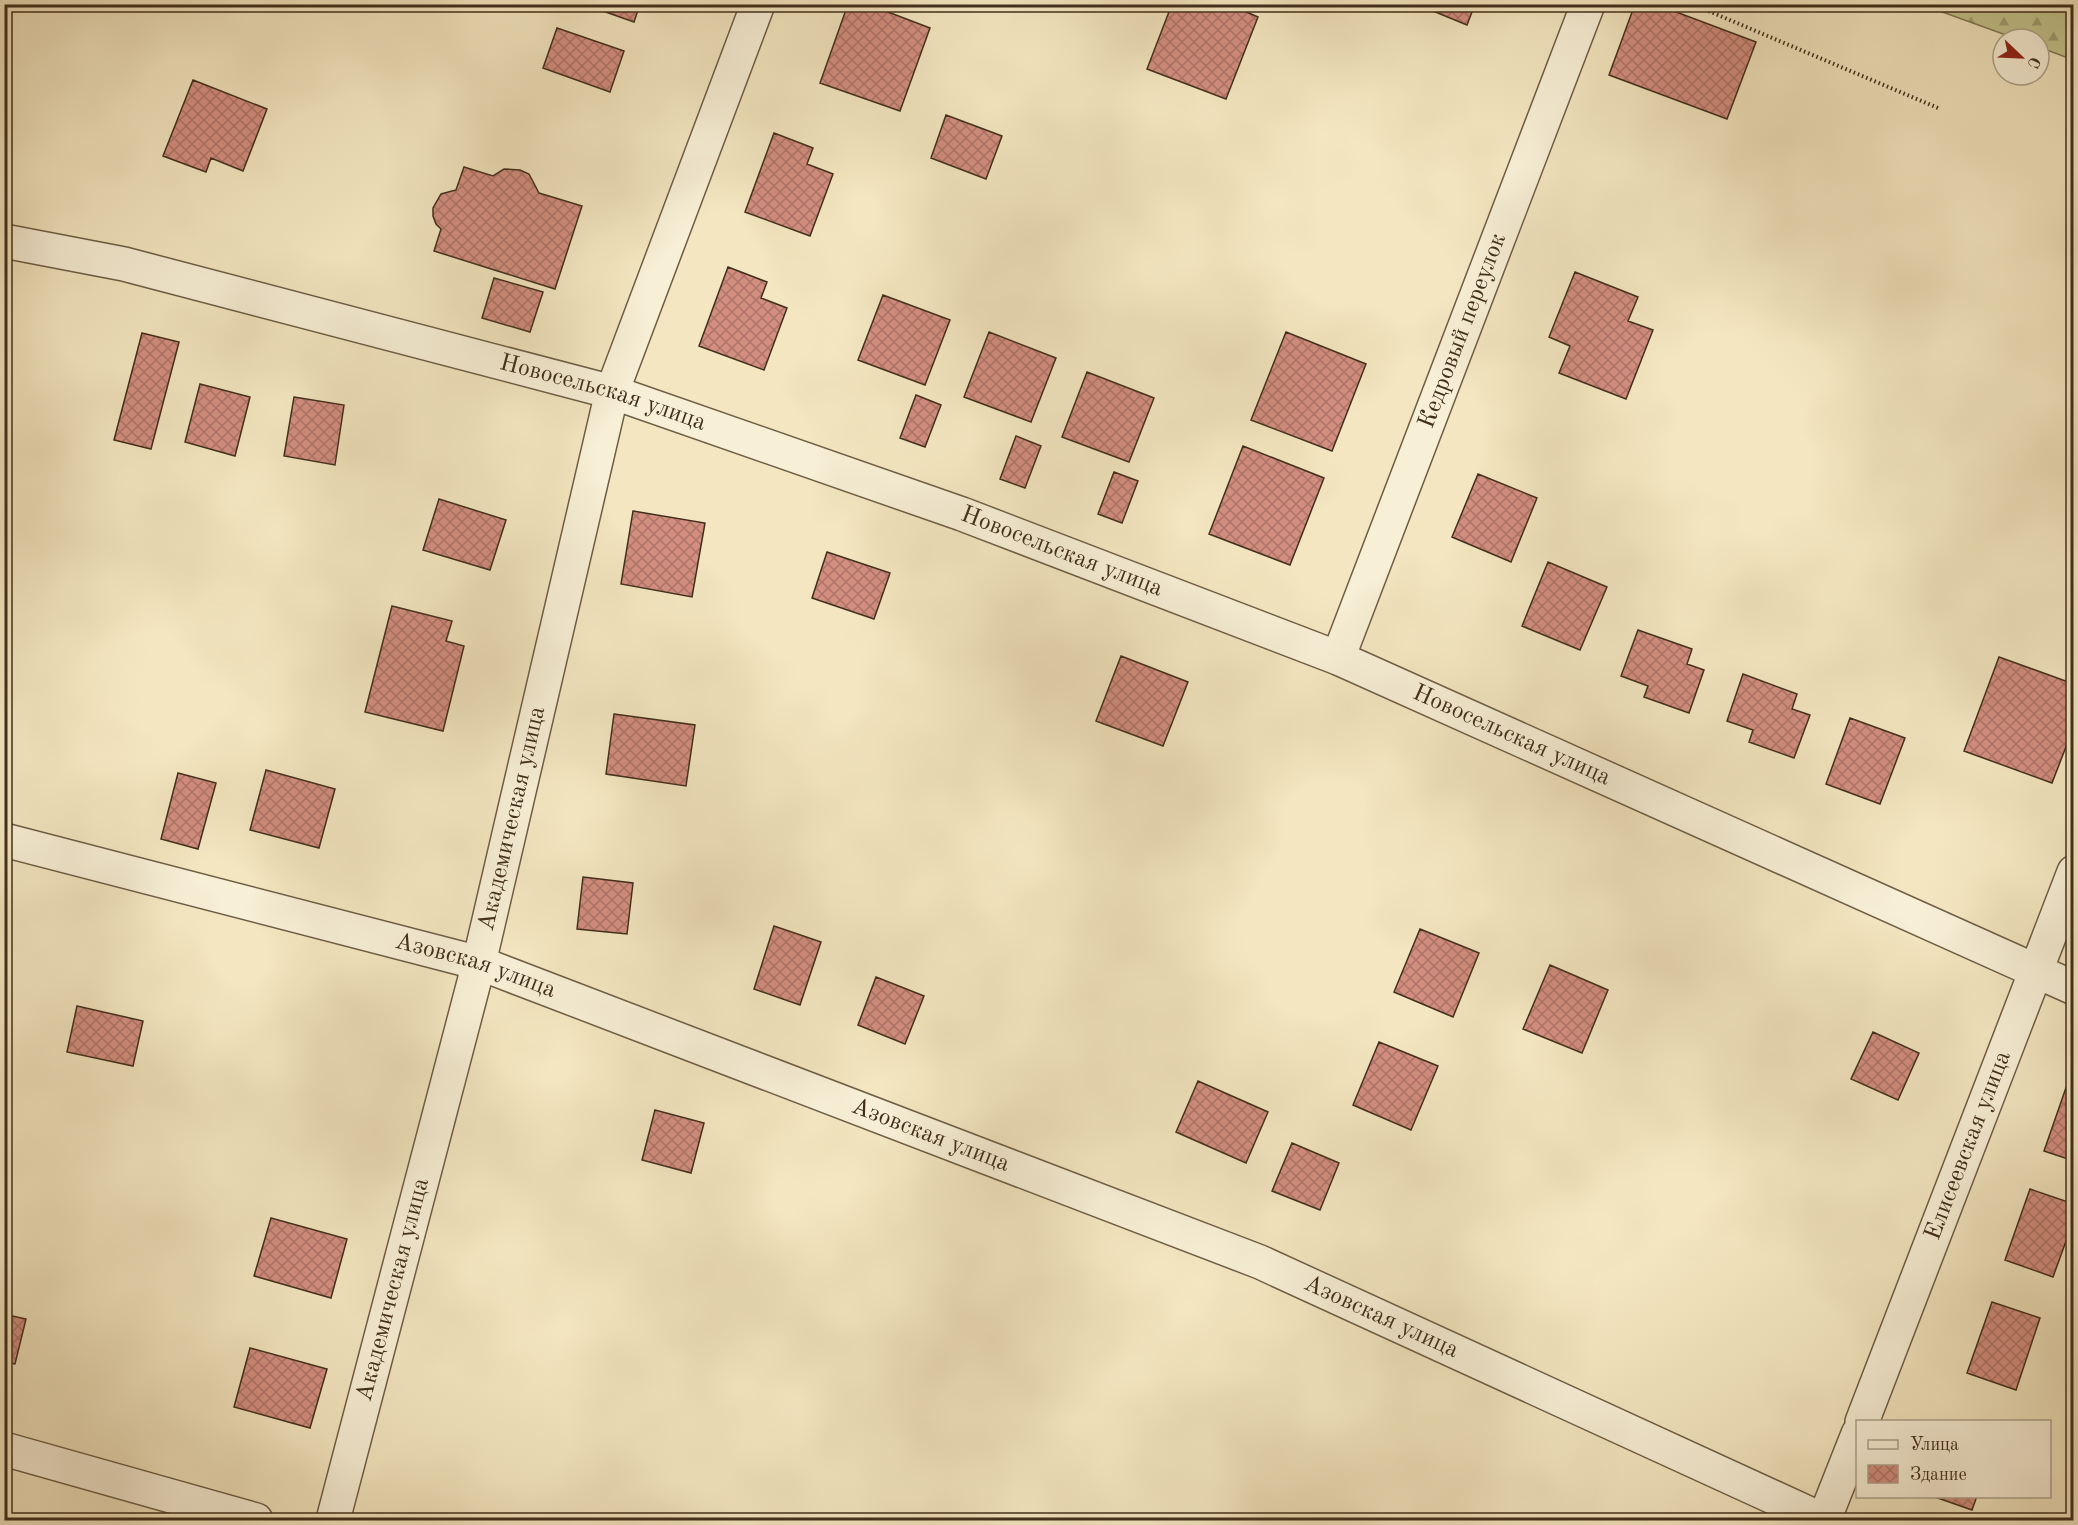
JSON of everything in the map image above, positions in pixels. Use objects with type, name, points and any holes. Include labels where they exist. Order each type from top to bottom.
[{"type":"street","name":"Академическая улица","points":[[333,1521],[479,963],[612,392],[758,4]]},
{"type":"street","name":"Кедровый переулок","points":[[1338,658],[1588,4]]},
{"type":"street","name":"Новосельская улица","points":[[4,241],[123,264],[612,392],[962,514],[1338,658],[2073,988]]},
{"type":"street","name":"Азовская улица","points":[[4,840],[479,963],[1260,1262],[1824,1521]]},
{"type":"street","name":"Елисеевская улица","points":[[1863,1420],[2073,872]]},
{"type":"street","points":[[1824,1521],[1856,1437]]},
{"type":"street","points":[[4,1449],[256,1521]]},
{"type":"path","points":[[1692,4],[1938,108]]},
{"type":"green space","points":[[1923,5],[2073,5],[2073,60],[2051,52],[2051,27],[1991,27],[1991,30]]},
{"type":"building","points":[[583,4],[640,4],[634,22]]},
{"type":"building","points":[[848,4],[867,4],[930,28],[900,111],[820,83]]},
{"type":"building","points":[[1172,4],[1228,4],[1258,17],[1226,99],[1147,69]]},
{"type":"building","points":[[1416,4],[1475,4],[1467,25]]},
{"type":"building","points":[[1635,4],[1655,4],[1756,42],[1727,119],[1609,75]]},
{"type":"building","points":[[557,28],[624,51],[610,92],[543,68]]},
{"type":"building","points":[[193,80],[267,109],[243,171],[211,158],[206,172],[163,156]]},
{"type":"building","points":[[946,115],[1002,136],[986,179],[931,158]]},
{"type":"building","points":[[774,133],[813,148],[807,164],[833,174],[810,236],[745,212]]},
{"type":"building","points":[[464,167],[493,176],[504,169],[520,170],[529,174],[539,193],[582,206],[555,289],[434,251],[441,229],[436,224],[433,208],[441,194],[456,190]]},
{"type":"building","points":[[728,267],[767,282],[761,298],[787,308],[764,370],[699,346]]},
{"type":"building","points":[[1575,272],[1638,297],[1628,321],[1653,330],[1626,399],[1559,373],[1570,346],[1549,337]]},
{"type":"building","points":[[494,278],[543,292],[530,332],[482,318]]},
{"type":"building","points":[[883,295],[950,320],[925,385],[858,360]]},
{"type":"building","points":[[989,332],[1056,358],[1031,422],[964,397]]},
{"type":"building","points":[[1286,332],[1366,364],[1332,451],[1251,420]]},
{"type":"building","points":[[142,333],[179,342],[151,449],[114,440]]},
{"type":"building","points":[[1087,372],[1154,398],[1129,462],[1062,437]]},
{"type":"building","points":[[200,384],[250,397],[235,456],[185,442]]},
{"type":"building","points":[[916,395],[941,405],[925,447],[900,438]]},
{"type":"building","points":[[294,397],[344,405],[335,465],[284,456]]},
{"type":"building","points":[[1016,436],[1041,446],[1025,488],[1000,479]]},
{"type":"building","points":[[1243,446],[1324,478],[1290,565],[1209,534]]},
{"type":"building","points":[[1114,472],[1138,481],[1122,523],[1098,514]]},
{"type":"building","points":[[1478,474],[1537,498],[1511,562],[1452,537]]},
{"type":"building","points":[[439,499],[506,520],[490,570],[423,550]]},
{"type":"building","points":[[633,511],[705,523],[692,597],[621,584]]},
{"type":"building","points":[[827,552],[890,573],[874,619],[812,598]]},
{"type":"building","points":[[1548,562],[1607,587],[1580,650],[1522,626]]},
{"type":"building","points":[[392,606],[452,621],[446,641],[464,646],[443,731],[365,712]]},
{"type":"building","points":[[1638,630],[1692,649],[1687,664],[1704,670],[1689,713],[1644,697],[1648,686],[1621,676]]},
{"type":"building","points":[[1121,656],[1188,682],[1163,746],[1096,721]]},
{"type":"building","points":[[1999,657],[2074,684],[2074,726],[2052,783],[1964,751]]},
{"type":"building","points":[[1743,674],[1797,694],[1792,709],[1810,715],[1794,758],[1749,742],[1753,730],[1727,721]]},
{"type":"building","points":[[614,714],[695,725],[686,786],[606,774]]},
{"type":"building","points":[[1850,718],[1905,738],[1880,804],[1826,784]]},
{"type":"building","points":[[266,770],[335,789],[319,848],[250,830]]},
{"type":"building","points":[[178,773],[216,783],[198,849],[161,839]]},
{"type":"building","points":[[583,877],[633,883],[627,934],[577,929]]},
{"type":"building","points":[[774,926],[821,942],[800,1005],[754,989]]},
{"type":"building","points":[[1420,929],[1479,953],[1453,1017],[1394,992]]},
{"type":"building","points":[[1550,965],[1608,990],[1582,1053],[1523,1029]]},
{"type":"building","points":[[876,977],[924,996],[905,1044],[858,1025]]},
{"type":"building","points":[[77,1006],[143,1021],[133,1066],[67,1052]]},
{"type":"building","points":[[1873,1032],[1919,1053],[1898,1100],[1851,1079]]},
{"type":"building","points":[[1379,1042],[1438,1066],[1411,1130],[1353,1105]]},
{"type":"building","points":[[2069,1079],[2074,1081],[2074,1161],[2044,1151]]},
{"type":"building","points":[[1198,1081],[1268,1112],[1246,1163],[1176,1132]]},
{"type":"building","points":[[655,1110],[704,1123],[691,1173],[642,1160]]},
{"type":"building","points":[[1292,1143],[1339,1163],[1320,1210],[1272,1191]]},
{"type":"building","points":[[2030,1189],[2074,1204],[2074,1219],[2053,1277],[2005,1260]]},
{"type":"building","points":[[271,1218],[347,1239],[331,1298],[254,1276]]},
{"type":"building","points":[[1992,1302],[2040,1318],[2016,1390],[1967,1373]]},
{"type":"building","points":[[4,1314],[26,1319],[15,1364],[4,1362]]},
{"type":"building","points":[[250,1348],[327,1369],[310,1428],[234,1407]]},
{"type":"building","points":[[1938,1498],[1976,1498],[1972,1510]]}]
